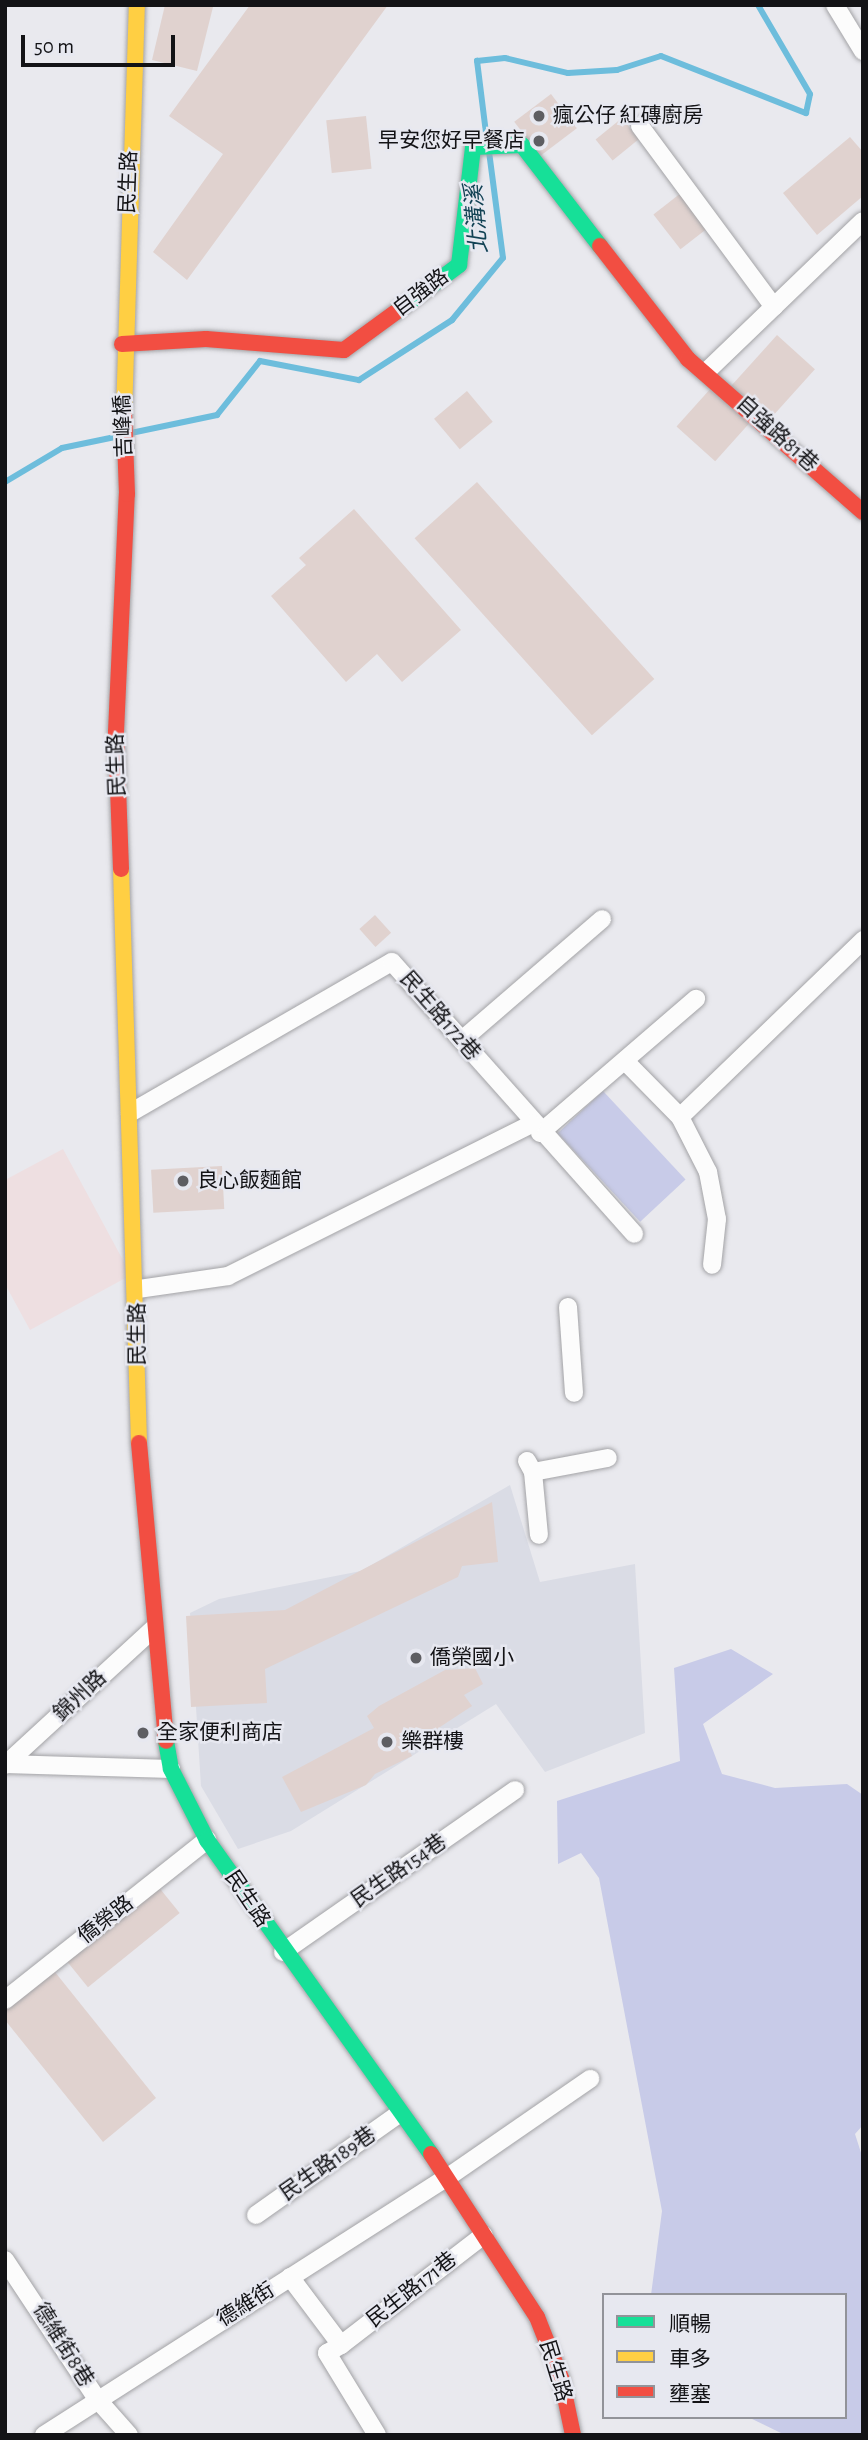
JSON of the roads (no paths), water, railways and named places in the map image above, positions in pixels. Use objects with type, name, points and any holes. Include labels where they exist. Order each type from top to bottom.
[{"type":"street","name":"民生路","points":[[122,351],[136,5]]},
{"type":"street","points":[[835,5],[863,51]]},
{"type":"street","points":[[640,126],[774,307]]},
{"type":"street","name":"自強路","points":[[122,351],[205,340],[344,350],[459,265],[473,147],[522,145],[688,359]]},
{"type":"street","points":[[707,371],[863,221]]},
{"type":"street","name":"吉峰橋","points":[[122,351],[127,494]]},
{"type":"street","name":"自強路81巷","points":[[688,359],[707,371],[863,512]]},
{"type":"street","name":"民生路","points":[[127,494],[116,732],[138,1289],[135,1401],[154,1628],[171,1769],[207,1840],[283,1952],[448,2176],[537,2317],[561,2378],[573,2435]]},
{"type":"street","points":[[462,1040],[602,919]]},
{"type":"street","points":[[680,1117],[863,940]]},
{"type":"street","name":"民生路172巷","points":[[130,1113],[392,962],[536,1128],[634,1234]]},
{"type":"street","name":"民生路","points":[[138,1289],[229,1276],[536,1128],[625,1061],[696,999]]},
{"type":"street","points":[[625,1061],[680,1117],[708,1172],[717,1219],[712,1265]]},
{"type":"street","points":[[568,1307],[574,1393]]},
{"type":"street","points":[[539,1535],[530,1466],[608,1458]]},
{"type":"street","name":"錦州路","points":[[6,1764],[154,1628]]},
{"type":"street","name":"錦州路","points":[[6,1764],[171,1769]]},
{"type":"street","name":"民生路154巷","points":[[283,1952],[515,1790]]},
{"type":"street","name":"僑榮路","points":[[5,2000],[207,1840]]},
{"type":"street","name":"德維街","points":[[44,2435],[448,2176],[590,2079]]},
{"type":"street","name":"民生路189巷","points":[[256,2215],[400,2113]]},
{"type":"street","name":"民生路171巷","points":[[341,2344],[484,2235]]},
{"type":"street","name":"德維街8巷","points":[[5,2260],[97,2399],[129,2435]]},
{"type":"street","points":[[290,2277],[341,2344],[327,2353],[377,2435]]},
{"type":"waterway","name":"北溝溪","points":[[487,141],[477,61],[505,58],[568,73],[617,70],[661,56],[806,113],[810,94],[758,5]]},
{"type":"waterway","name":"北溝溪","points":[[131,433],[217,415],[260,361],[359,380],[452,320],[503,258],[489,152]]},
{"type":"waterway","name":"北溝溪","points":[[5,482],[62,448],[120,436]]},
{"type":"place","name":"瘋公仔 紅磚廚房","points":[[539,116]]},
{"type":"place","name":"早安您好早餐店","points":[[539,141]]},
{"type":"place","name":"良心飯麵館","points":[[183,1181]]},
{"type":"place","name":"僑榮國小","points":[[416,1658]]},
{"type":"place","name":"全家便利商店","points":[[143,1733]]},
{"type":"place","name":"樂群樓","points":[[387,1742]]}]
